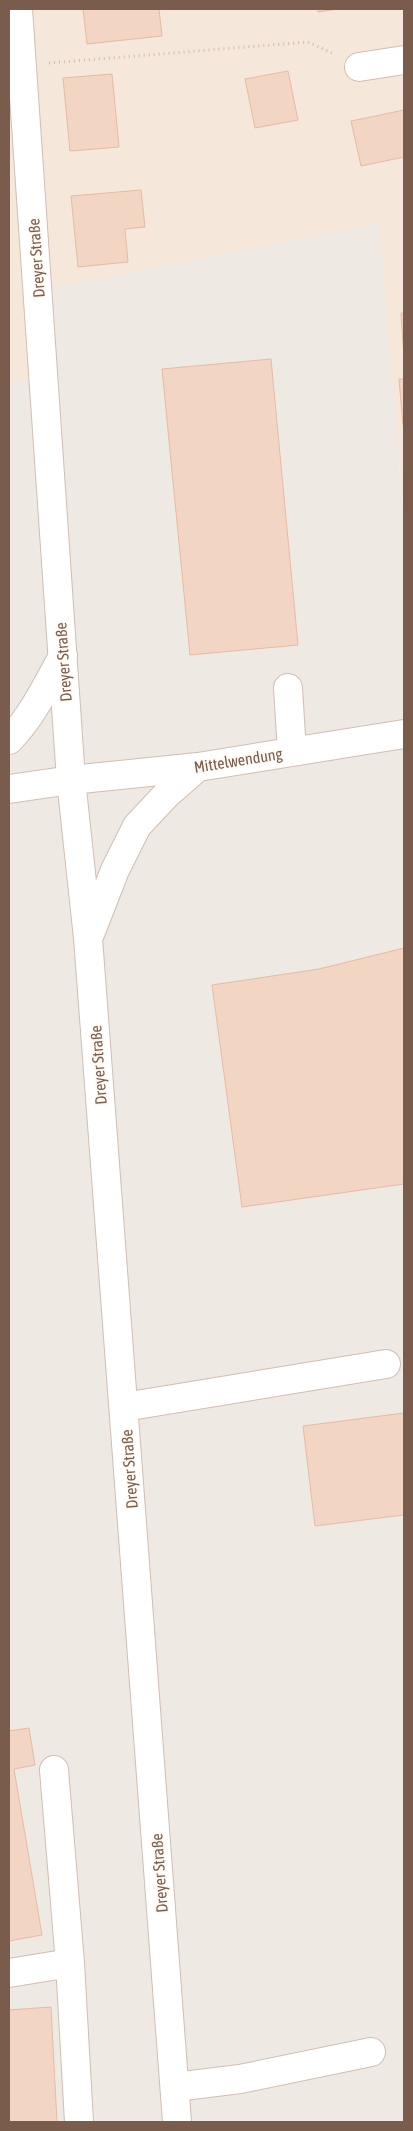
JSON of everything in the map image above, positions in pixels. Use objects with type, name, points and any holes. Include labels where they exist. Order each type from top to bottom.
[{"type":"street","name":"Dreyer Straße","points":[[18,9],[71,780],[88,938],[178,2122]]},
{"type":"street","points":[[359,67],[404,60]]},
{"type":"street","points":[[9,740],[17,732],[42,694],[63,656]]},
{"type":"street","points":[[288,688],[292,752]]},
{"type":"street","name":"Mittelwendung","points":[[9,789],[198,766],[404,734]]},
{"type":"street","points":[[88,938],[115,870],[136,826],[198,766]]},
{"type":"street","points":[[124,1407],[386,1364]]},
{"type":"street","points":[[54,1770],[70,1963],[79,2122]]},
{"type":"street","points":[[9,1973],[70,1963]]},
{"type":"street","points":[[175,2087],[240,2079],[371,2052]]},
{"type":"path","points":[[23,65],[308,42],[359,67]]},
{"type":"shaded area","points":[[9,9],[404,9],[404,520],[378,224],[51,376],[9,383]]},
{"type":"shaded area","points":[[379,224],[404,520],[404,2122],[9,2122],[9,383],[51,375],[45,289]]},
{"type":"building","points":[[83,9],[159,9],[162,36],[87,44]]},
{"type":"building","points":[[318,9],[338,9],[318,12]]},
{"type":"building","points":[[288,71],[298,120],[255,128],[245,79]]},
{"type":"building","points":[[112,74],[119,147],[70,151],[63,78]]},
{"type":"building","points":[[404,110],[404,157],[361,166],[351,121]]},
{"type":"building","points":[[141,190],[145,227],[125,229],[128,262],[78,267],[71,196]]},
{"type":"building","points":[[401,313],[404,313],[404,358]]},
{"type":"building","points":[[271,359],[298,645],[190,655],[162,369]]},
{"type":"building","points":[[399,379],[404,379],[404,425],[403,425]]},
{"type":"building","points":[[404,948],[404,1184],[242,1207],[212,985],[319,969]]},
{"type":"building","points":[[404,1413],[404,1515],[315,1526],[303,1426]]},
{"type":"building","points":[[29,1728],[35,1765],[14,1769],[42,1935],[9,1941],[9,1731]]},
{"type":"building","points":[[51,2007],[57,2122],[9,2122],[9,2010]]}]
